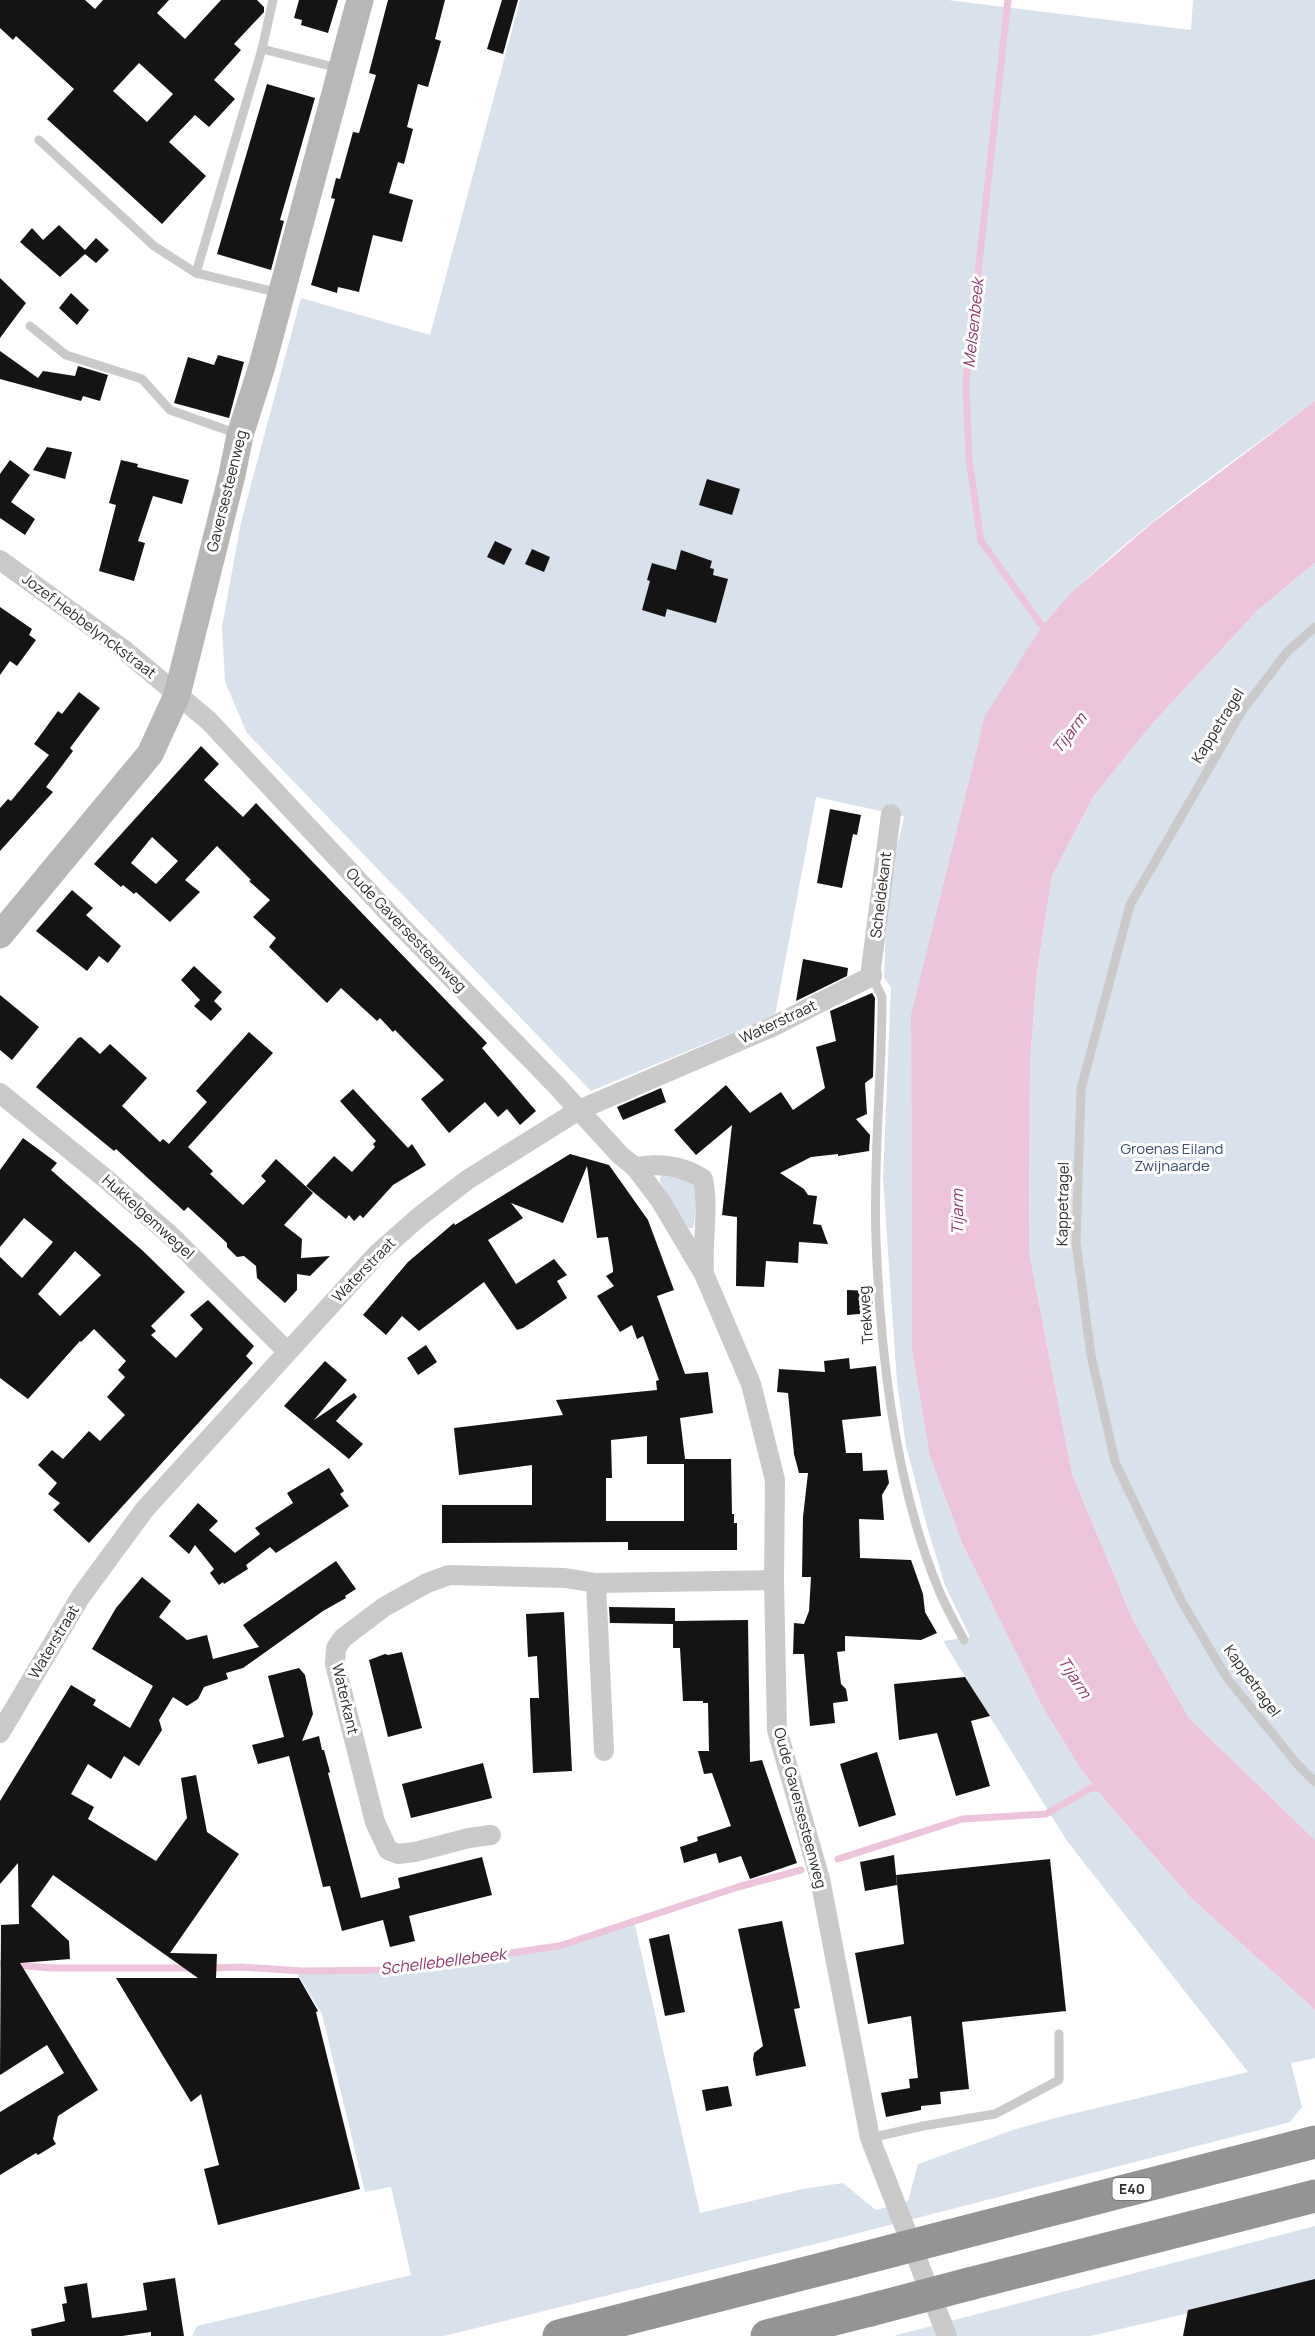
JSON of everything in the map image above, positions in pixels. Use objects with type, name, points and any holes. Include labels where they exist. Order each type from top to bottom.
[{"type":"highway","name":"E40","points":[[559,2336],[1315,2142]]},
{"type":"highway","points":[[767,2336],[1315,2196]]},
{"type":"street","name":"Gaversesteenweg","points":[[0,935],[150,754],[177,695],[240,435],[282,293],[360,0]]},
{"type":"street","name":"Jozef Hebbelynckstraat","points":[[0,560],[123,649],[177,695]]},
{"type":"street","name":"Oude Gaversesteenweg","points":[[177,695],[209,721],[396,921],[634,1167],[660,1200],[704,1274],[751,1384],[775,1480],[777,1730],[820,1879],[870,2138],[947,2336]]},
{"type":"street","name":"Scheldekant","points":[[872,975],[891,814]]},
{"type":"street","name":"Waterstraat","points":[[0,1733],[81,1596],[145,1509],[377,1254],[419,1216],[466,1180],[579,1110],[772,1027],[872,975]]},
{"type":"street","name":"Hukkelgemwegel","points":[[0,1093],[106,1179],[171,1236],[288,1351]]},
{"type":"street","name":"Oude Gaversesteenweg","points":[[634,1167],[652,1164],[689,1170],[703,1179],[707,1198],[702,1250],[704,1274]]},
{"type":"street","name":"Waterkant","points":[[491,1835],[469,1838],[415,1852],[398,1854],[388,1850],[375,1822],[334,1664],[336,1648],[343,1638],[384,1607],[426,1583],[449,1575],[566,1578],[596,1583],[774,1580]]},
{"type":"street","points":[[596,1583],[604,1751]]},
{"type":"lane","points":[[196,273],[262,49],[273,0]]},
{"type":"lane","points":[[262,49],[342,69]]},
{"type":"lane","points":[[39,140],[154,246],[196,273],[282,293]]},
{"type":"lane","points":[[30,326],[66,355],[142,379],[170,410],[240,435]]},
{"type":"lane","name":"Kappetragel","points":[[1315,627],[1287,652],[1242,711],[1130,905],[1081,1089],[1076,1242],[1091,1355],[1115,1462],[1182,1602],[1227,1678],[1298,1765],[1315,1782]]},
{"type":"lane","name":"Trekweg","points":[[872,975],[882,997],[876,1238],[883,1339],[892,1415],[926,1557],[938,1588],[964,1640]]},
{"type":"lane","points":[[870,2138],[995,2114],[1059,2080],[1059,2034]]},
{"type":"green space","points":[[520,0],[948,0],[1191,30],[1193,0],[1315,0],[1315,401],[1137,534],[1104,563],[1042,626],[911,1016],[912,1351],[930,1457],[962,1543],[1042,1706],[1082,1771],[1191,1898],[1315,2010],[1315,2058],[1291,2063],[1302,2107],[1290,2122],[839,2238],[444,2336],[192,2336],[197,2326],[411,2275],[391,2187],[365,2192],[322,2014],[298,1975],[302,1971],[389,1970],[559,1947],[634,1921],[700,2213],[802,2189],[843,2183],[876,2210],[908,2201],[918,2164],[1016,2129],[1059,2117],[1248,2072],[1067,1841],[943,1641],[970,1637],[945,1585],[906,1446],[897,1382],[883,1178],[891,987],[884,978],[887,892],[904,816],[816,797],[775,1015],[591,1091],[247,733],[225,682],[222,627],[241,522],[301,298],[430,335]]},
{"type":"green space","name":"Groenas Eiland Zwijnaarde","points":[[1315,563],[1315,1840],[1189,1718],[1132,1618],[1072,1474],[1029,1251],[1030,1064],[1037,972],[1052,876],[1093,797],[1152,724],[1258,610]]},
{"type":"green space","points":[[662,1174],[688,1180],[695,1189],[693,1228],[686,1225],[660,1182]]},
{"type":"green space","points":[[1315,2226],[1315,2284],[1090,2336],[893,2336]]},
{"type":"water","name":"Tijarm","points":[[1315,401],[1315,563],[1258,610],[1152,724],[1093,797],[1052,876],[1037,972],[1030,1064],[1029,1251],[1072,1474],[1132,1618],[1189,1718],[1315,1840],[1315,2010],[1191,1898],[1082,1771],[1042,1706],[962,1543],[930,1457],[912,1351],[911,1015],[985,716],[1042,626],[1072,592],[1152,523]]},
{"type":"building","points":[[0,0],[85,0],[95,9],[103,0],[169,0],[157,13],[185,39],[221,0],[257,0],[264,7],[264,12],[234,44],[241,50],[214,80],[235,99],[209,127],[195,115],[169,142],[206,176],[162,224],[47,119],[74,89],[16,36],[13,40],[0,28]],"holes":[[[139,63],[173,94],[147,122],[113,91]]]},
{"type":"building","points":[[299,0],[338,0],[328,33],[301,25],[302,20],[294,18]]},
{"type":"building","points":[[388,0],[445,0],[435,39],[441,41],[428,87],[418,84],[407,127],[413,129],[404,164],[398,162],[389,193],[413,200],[402,242],[373,235],[359,292],[338,287],[337,293],[311,285],[335,199],[331,198],[336,178],[340,179],[353,132],[359,133],[376,75],[369,73]]},
{"type":"building","points":[[502,0],[518,0],[503,54],[487,49]]},
{"type":"building","points":[[267,84],[315,98],[280,220],[284,221],[271,270],[217,254]]},
{"type":"building","points":[[59,225],[85,250],[96,238],[109,250],[96,263],[85,254],[60,277],[20,242],[32,228],[43,240]]},
{"type":"building","points":[[0,278],[26,303],[0,338]]},
{"type":"building","points":[[71,293],[89,310],[77,325],[59,308]]},
{"type":"building","points":[[0,351],[38,378],[43,371],[75,376],[78,366],[108,375],[100,401],[83,396],[81,401],[0,379]]},
{"type":"building","points":[[218,355],[244,362],[229,418],[174,403],[188,357],[214,365]]},
{"type":"building","points":[[47,447],[72,452],[65,479],[33,470]]},
{"type":"building","points":[[10,460],[30,475],[11,502],[35,519],[25,535],[0,518],[0,474]]},
{"type":"building","points":[[121,460],[138,464],[137,467],[189,480],[182,504],[153,496],[138,541],[145,543],[134,581],[99,571],[116,505],[109,503]]},
{"type":"building","points":[[707,479],[740,489],[732,515],[699,505]]},
{"type":"building","points":[[495,541],[512,549],[504,565],[487,557]]},
{"type":"building","points":[[532,549],[550,557],[544,572],[525,564]]},
{"type":"building","points":[[681,550],[712,561],[710,568],[714,569],[713,575],[728,579],[716,623],[667,609],[665,617],[642,610],[652,563],[676,570]]},
{"type":"building","points":[[0,607],[32,629],[29,635],[36,640],[17,666],[10,661],[0,675]]},
{"type":"building","points":[[79,692],[100,708],[70,748],[73,751],[46,787],[53,792],[0,851],[0,808],[8,799],[11,801],[49,755],[34,744],[58,711],[62,714]]},
{"type":"building","points":[[201,746],[219,764],[204,780],[243,817],[256,803],[487,1043],[482,1048],[536,1111],[520,1125],[507,1109],[498,1117],[485,1102],[449,1133],[421,1099],[444,1080],[395,1030],[393,1032],[380,1018],[377,1021],[341,988],[327,1003],[269,947],[276,938],[253,917],[270,900],[217,846],[185,880],[200,892],[170,922],[136,892],[134,894],[123,885],[121,887],[94,864]],"holes":[[[152,837],[178,861],[156,884],[131,863]]]},
{"type":"building","points":[[830,809],[861,815],[857,835],[853,834],[842,888],[817,883]]},
{"type":"building","points":[[72,890],[93,908],[86,915],[121,946],[108,963],[99,956],[87,971],[36,931]]},
{"type":"building","points":[[803,959],[848,968],[847,976],[796,1001]]},
{"type":"building","points":[[194,966],[222,992],[214,1001],[222,1009],[211,1021],[194,1006],[200,1000],[181,980]]},
{"type":"building","points":[[872,993],[875,998],[873,1077],[865,1083],[867,1114],[856,1119],[870,1135],[869,1151],[811,1157],[780,1173],[804,1189],[808,1195],[817,1196],[813,1224],[821,1225],[828,1244],[799,1242],[798,1263],[766,1261],[764,1287],[736,1286],[737,1217],[722,1215],[732,1125],[696,1155],[674,1130],[726,1085],[750,1113],[781,1092],[793,1110],[825,1088],[816,1047],[836,1041],[830,1011]]},
{"type":"building","points":[[0,995],[39,1027],[12,1060],[0,1050]]},
{"type":"building","points":[[249,1032],[273,1053],[188,1147],[213,1171],[210,1174],[243,1205],[266,1181],[261,1176],[276,1159],[313,1193],[284,1225],[302,1239],[301,1258],[330,1256],[310,1276],[297,1274],[297,1290],[285,1303],[257,1278],[256,1266],[244,1256],[237,1257],[227,1247],[227,1243],[188,1207],[184,1211],[116,1149],[114,1151],[36,1087],[78,1038],[81,1037],[100,1054],[110,1044],[147,1078],[122,1106],[160,1142],[163,1139],[169,1144],[207,1102],[196,1091]]},
{"type":"building","points":[[661,1088],[666,1102],[623,1120],[617,1107]]},
{"type":"building","points":[[353,1089],[408,1148],[412,1144],[426,1165],[393,1185],[363,1218],[360,1215],[354,1221],[349,1215],[346,1219],[306,1186],[334,1156],[352,1172],[375,1147],[373,1144],[376,1141],[340,1101]]},
{"type":"building","points":[[23,1138],[57,1163],[51,1170],[143,1251],[185,1292],[151,1326],[156,1331],[151,1335],[176,1358],[203,1329],[190,1315],[208,1300],[254,1346],[246,1356],[253,1363],[89,1543],[53,1510],[60,1503],[48,1494],[57,1483],[38,1465],[52,1450],[63,1459],[89,1431],[100,1441],[125,1415],[107,1397],[125,1377],[118,1370],[126,1361],[94,1329],[80,1341],[28,1399],[0,1378],[0,1257],[22,1278],[53,1242],[24,1218],[0,1247],[0,1170]],"holes":[[[75,1251],[101,1275],[60,1316],[38,1294]]]},
{"type":"building","points":[[570,1154],[609,1165],[648,1220],[674,1290],[657,1296],[685,1374],[708,1372],[713,1413],[680,1418],[685,1459],[731,1459],[732,1514],[734,1514],[734,1523],[737,1523],[737,1550],[628,1550],[628,1542],[442,1543],[442,1505],[532,1505],[532,1465],[459,1475],[454,1428],[563,1415],[556,1400],[657,1390],[656,1381],[659,1380],[643,1336],[637,1339],[632,1325],[620,1332],[597,1296],[614,1286],[606,1276],[613,1272],[613,1269],[608,1237],[597,1238],[587,1166],[563,1223],[511,1203],[523,1218],[488,1240],[516,1284],[554,1259],[567,1275],[557,1281],[567,1298],[517,1330],[484,1282],[419,1331],[402,1316],[386,1335],[363,1315],[408,1262],[454,1223],[455,1225]],"holes":[[[647,1436],[647,1464],[684,1464],[684,1521],[606,1521],[606,1478],[612,1478],[611,1440]]]},
{"type":"building","points":[[847,1290],[872,1291],[873,1313],[847,1315]]},
{"type":"building","points":[[426,1345],[437,1362],[418,1375],[407,1358]]},
{"type":"building","points":[[849,1358],[850,1369],[876,1366],[881,1416],[842,1420],[846,1453],[862,1453],[863,1471],[887,1470],[889,1483],[882,1495],[884,1520],[859,1519],[860,1558],[911,1560],[923,1594],[925,1612],[937,1633],[921,1640],[845,1636],[845,1651],[837,1652],[841,1684],[846,1689],[848,1701],[833,1703],[835,1723],[810,1726],[804,1654],[793,1654],[794,1623],[804,1624],[809,1611],[811,1577],[802,1577],[803,1517],[808,1473],[799,1473],[794,1454],[788,1393],[777,1392],[779,1369],[825,1372],[824,1361]]},
{"type":"building","points":[[325,1361],[347,1380],[314,1420],[354,1393],[357,1397],[336,1421],[363,1444],[349,1459],[284,1406]]},
{"type":"building","points":[[329,1468],[344,1491],[340,1494],[349,1506],[276,1553],[270,1547],[246,1565],[248,1569],[224,1584],[223,1582],[219,1585],[210,1573],[214,1569],[195,1545],[189,1554],[169,1536],[198,1503],[218,1521],[209,1530],[235,1553],[260,1534],[255,1528],[293,1503],[287,1493]]},
{"type":"building","points":[[336,1561],[356,1589],[345,1596],[346,1598],[323,1611],[243,1668],[226,1673],[228,1679],[204,1687],[198,1699],[187,1706],[173,1697],[159,1720],[162,1730],[139,1766],[124,1756],[111,1779],[88,1764],[71,1794],[94,1807],[88,1819],[156,1861],[187,1818],[181,1778],[196,1775],[207,1832],[239,1854],[170,1953],[217,1954],[216,1978],[299,1978],[318,2011],[316,2012],[360,2189],[218,2225],[204,2169],[219,2165],[201,2094],[191,2102],[116,1978],[198,1978],[53,1875],[31,1906],[69,1941],[70,1959],[20,1963],[98,2090],[58,2116],[53,2139],[56,2144],[38,2155],[36,2153],[0,2175],[0,2112],[64,2073],[47,2045],[0,2075],[1,1925],[19,1924],[18,1863],[0,1884],[0,1801],[71,1685],[96,1700],[93,1705],[130,1728],[153,1686],[92,1649],[116,1608],[142,1577],[171,1601],[159,1617],[187,1640],[207,1635],[213,1659],[259,1647],[243,1625]]},
{"type":"building","points":[[609,1607],[675,1608],[675,1621],[748,1620],[750,1762],[762,1760],[797,1863],[750,1879],[741,1856],[719,1863],[716,1853],[684,1863],[680,1847],[698,1841],[697,1837],[731,1826],[712,1773],[704,1774],[698,1751],[709,1751],[708,1703],[683,1701],[680,1648],[673,1648],[673,1624],[610,1623]]},
{"type":"building","points":[[564,1612],[572,1771],[533,1773],[530,1698],[539,1698],[537,1656],[528,1657],[526,1614]]},
{"type":"building","points":[[402,1652],[422,1728],[388,1737],[369,1660],[385,1654]]},
{"type":"building","points":[[299,1668],[305,1675],[313,1714],[302,1741],[319,1736],[361,1898],[400,1888],[398,1878],[482,1857],[492,1895],[409,1916],[415,1941],[390,1947],[383,1920],[342,1931],[330,1886],[323,1887],[289,1756],[258,1764],[252,1745],[284,1737],[268,1676]]},
{"type":"building","points":[[965,1677],[990,1716],[971,1721],[990,1786],[956,1796],[937,1733],[899,1740],[894,1684]]},
{"type":"building","points":[[877,1752],[896,1815],[859,1827],[840,1764]]},
{"type":"building","points":[[483,1763],[492,1798],[411,1818],[402,1784]]},
{"type":"building","points":[[894,1855],[897,1885],[865,1891],[860,1862]]},
{"type":"building","points":[[1050,1859],[1066,2011],[962,2022],[969,2089],[940,2092],[941,2104],[921,2106],[921,2110],[886,2117],[881,2093],[910,2088],[909,2079],[918,2078],[911,2016],[868,2024],[855,1953],[904,1944],[896,1875]]},
{"type":"building","points":[[782,1921],[800,2008],[794,2009],[806,2066],[756,2076],[754,2053],[763,2046],[738,1929]]},
{"type":"building","points":[[669,1934],[685,2012],[665,2016],[649,1939]]},
{"type":"building","points":[[728,2086],[732,2106],[706,2111],[702,2090]]},
{"type":"building","points":[[175,2278],[184,2336],[151,2336],[151,2332],[122,2336],[32,2336],[31,2329],[65,2321],[62,2304],[67,2303],[64,2287],[87,2283],[92,2318],[147,2310],[143,2283]]},
{"type":"building","points":[[1315,2279],[1315,2336],[1183,2336],[1188,2310]]},
{"type":"waterway","name":"Melsenbeek","points":[[1008,0],[966,383],[969,459],[981,541],[1042,626]]},
{"type":"waterway","name":"Schellebellebeek","points":[[838,1859],[962,1819],[1046,1814],[1091,1788],[1104,1789]]},
{"type":"waterway","name":"Schellebellebeek","points":[[209,1968],[241,1967],[302,1971],[389,1970],[559,1946],[738,1887],[801,1870]]},
{"type":"waterway","name":"Schellebellebeek","points":[[0,1964],[53,1968],[192,1968]]}]
